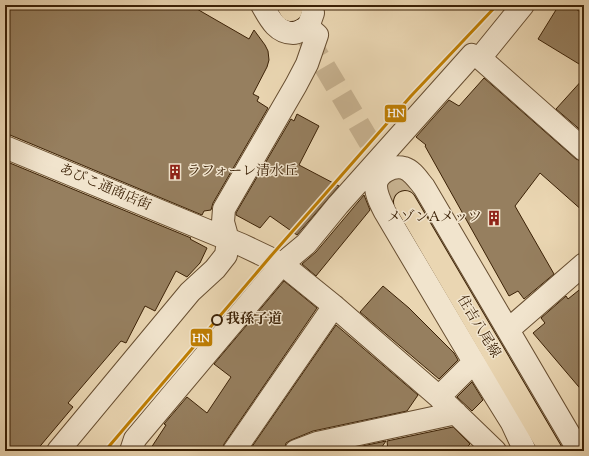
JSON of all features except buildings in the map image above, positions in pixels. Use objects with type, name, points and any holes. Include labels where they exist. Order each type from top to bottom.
[{"type":"main road","name":"住吉八尾線","points":[[405,202],[551,451]]},
{"type":"street","points":[[262,5],[272,23],[282,31],[294,33],[308,27],[313,13],[297,7]]},
{"type":"street","points":[[480,58],[524,5]]},
{"type":"street","points":[[58,451],[190,292],[226,255],[228,240],[223,222],[224,209],[307,64],[317,35],[308,27]]},
{"type":"street","points":[[131,451],[135,439],[282,264],[306,244],[338,205],[472,55],[480,58],[584,150]]},
{"type":"street","name":"あびこ通商店街","points":[[5,147],[258,252],[282,264],[334,306],[439,397],[456,413],[486,447]]},
{"type":"street","points":[[525,451],[512,423],[474,362],[379,198],[376,186],[377,179],[382,173],[392,168],[403,168],[415,175],[424,187],[579,451]]},
{"type":"street","points":[[508,330],[584,264]]},
{"type":"street","points":[[234,451],[334,306]]},
{"type":"street","points":[[439,397],[474,362]]},
{"type":"street","points":[[296,451],[317,443],[456,413]]},
{"type":"street","points":[[486,447],[512,423]]},
{"type":"tunnel","points":[[291,10],[405,202]]},
{"type":"transit line","name":"HN","points":[[105,451],[270,257],[411,96],[497,5]]},
{"type":"place","name":"ラフォーレ清水丘","points":[[175,172]]},
{"type":"place","name":"メゾンAメッツ","points":[[494,218]]},
{"type":"place","name":"我孫子道","points":[[217,320]]}]
